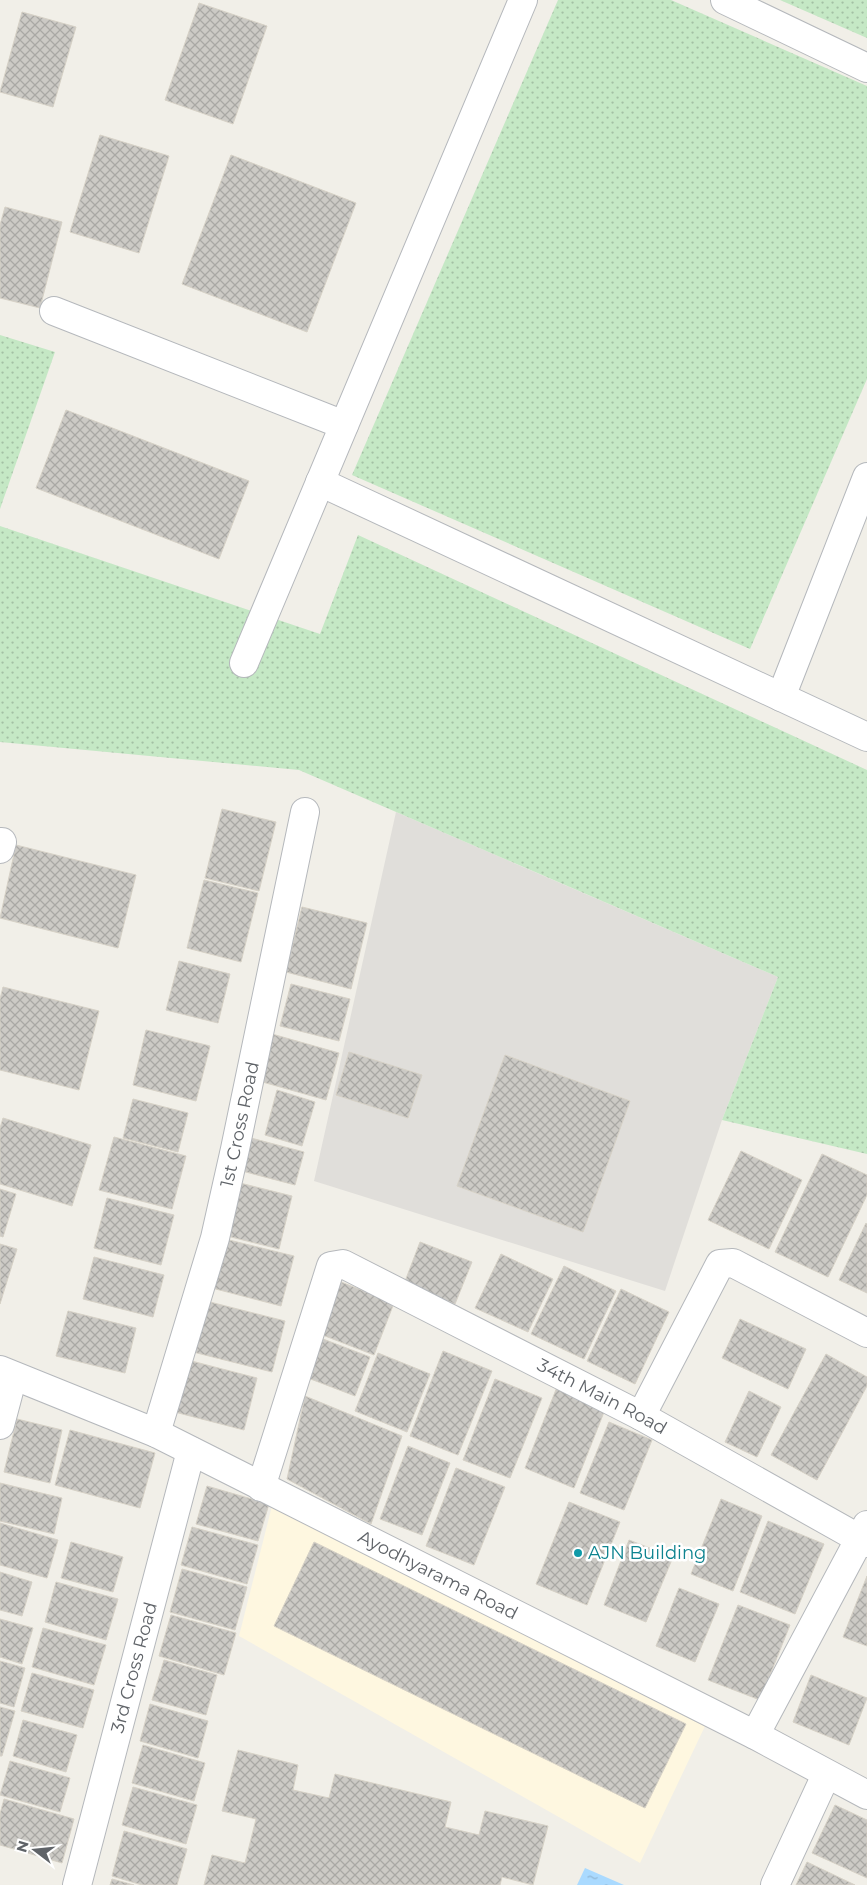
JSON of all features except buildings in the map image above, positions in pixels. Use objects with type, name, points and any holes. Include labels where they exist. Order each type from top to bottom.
[{"type":"street","points":[[244,662],[523,0]]},
{"type":"street","points":[[725,0],[867,68]]},
{"type":"street","points":[[54,311],[344,426]]},
{"type":"street","points":[[781,697],[867,476]]},
{"type":"street","points":[[320,482],[867,737]]},
{"type":"street","name":"1st Cross Road","points":[[156,1433],[219,1220],[304,812]]},
{"type":"street","points":[[641,1416],[720,1264],[733,1263],[867,1333]]},
{"type":"street","name":"34th Main Road","points":[[261,1487],[331,1266],[343,1264],[641,1416],[865,1536]]},
{"type":"street","points":[[0,1425],[7,1373]]},
{"type":"street","name":"Ayodhyarama Road","points":[[7,1373],[156,1433],[755,1735],[867,1795]]},
{"type":"street","name":"3rd Cross Road","points":[[77,1885],[191,1451]]},
{"type":"street","points":[[755,1735],[865,1536]]},
{"type":"street","points":[[775,1885],[826,1774]]},
{"type":"shaded area","points":[[396,812],[778,977],[722,1120],[665,1291],[314,1181]]},
{"type":"shaded area","points":[[273,1502],[706,1724],[640,1863],[239,1636]]},
{"type":"green space","points":[[558,0],[671,0],[867,86],[867,379],[750,649],[352,475]]},
{"type":"green space","points":[[780,0],[867,0],[867,38]]},
{"type":"green space","points":[[0,335],[55,352],[0,509]]},
{"type":"green space","points":[[0,526],[320,634],[358,535],[867,770],[867,1154],[722,1120],[778,977],[299,770],[0,742]]},
{"type":"water","points":[[585,1868],[624,1885],[577,1885]]},
{"type":"place","name":"AJN Building","points":[[578,1553]]}]
